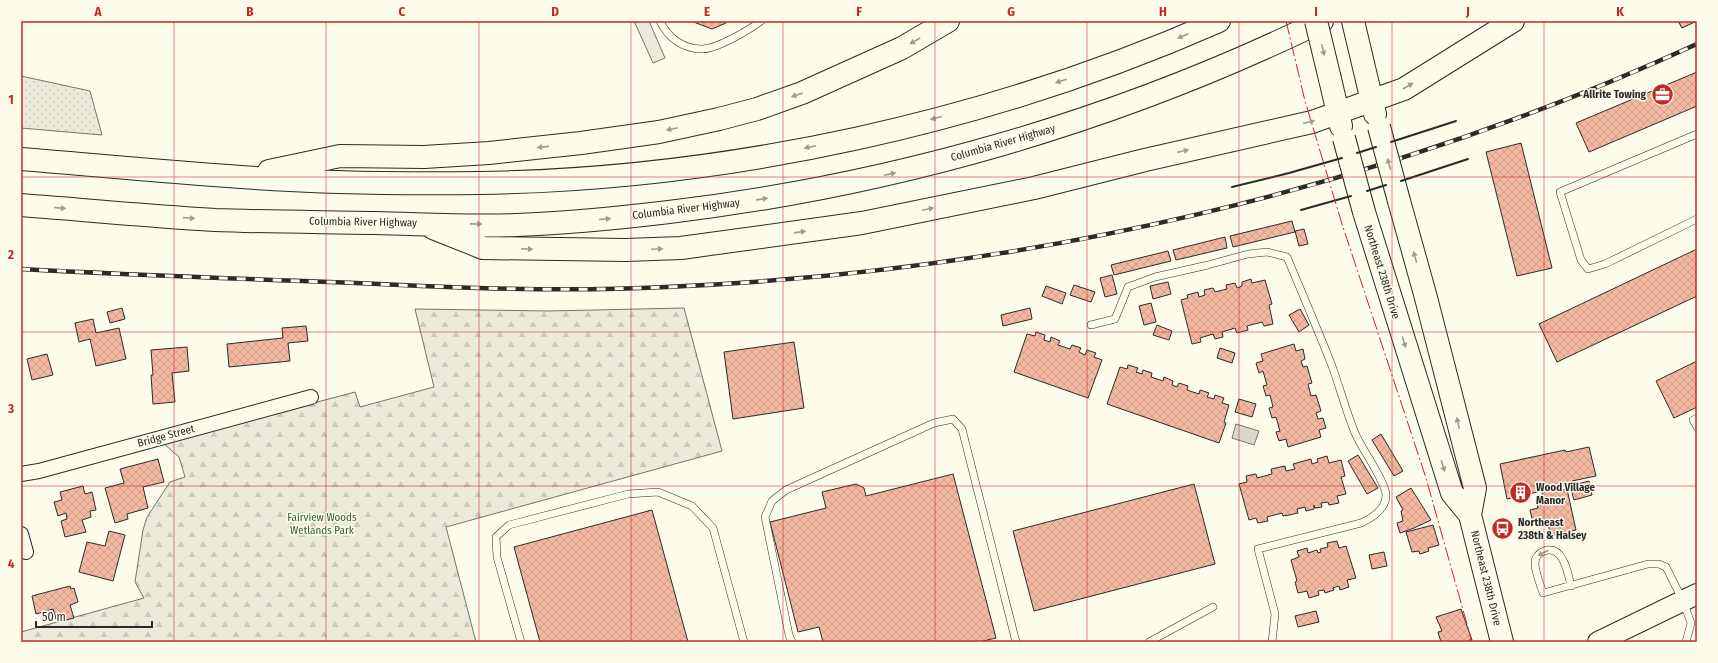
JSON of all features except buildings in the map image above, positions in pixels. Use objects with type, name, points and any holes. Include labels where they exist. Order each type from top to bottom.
[{"type":"highway","points":[[241,177],[340,156],[424,157],[489,153],[581,143],[659,132],[757,109],[802,93],[902,48],[948,21]]},
{"type":"highway","points":[[21,158],[241,177],[376,182],[506,182],[646,172],[771,154],[902,127],[1011,97],[1117,62],[1219,21]]},
{"type":"highway","name":"Northeast 238th Drive","points":[[1316,21],[1344,138],[1364,212],[1452,493],[1470,515]]},
{"type":"highway","name":"Columbia River Highway","points":[[21,205],[216,220],[515,225],[608,218],[707,207],[770,198],[874,177],[978,152],[1081,120],[1182,83],[1246,56],[1322,21]]},
{"type":"highway","name":"Northeast 238th Drive","points":[[1353,21],[1362,63],[1425,294],[1475,488],[1470,515],[1502,642]]},
{"type":"highway","points":[[423,224],[482,248],[626,250],[689,247],[862,223],[1034,188],[1145,160],[1312,122],[1404,89],[1513,21]]},
{"type":"street","name":"Bridge Street","points":[[21,474],[46,469],[311,397]]},
{"type":"street","points":[[21,534],[26,552]]},
{"type":"street","points":[[1598,642],[1690,598]]},
{"type":"lane","points":[[660,21],[670,36],[681,45],[702,49],[716,45],[748,31],[761,21]]},
{"type":"lane","points":[[1697,134],[1560,192],[1581,260],[1588,269],[1605,264],[1697,219]]},
{"type":"lane","points":[[1091,325],[1115,319],[1128,286],[1155,276],[1208,265],[1248,254],[1267,252],[1287,257],[1332,366],[1355,433],[1386,494],[1384,503],[1371,519],[1361,523],[1258,549],[1275,614],[1272,642]]},
{"type":"lane","points":[[1697,418],[1693,420],[1697,427]]},
{"type":"lane","points":[[792,642],[789,635],[765,517],[772,501],[786,490],[934,423],[953,419],[962,429],[1016,642]]},
{"type":"lane","points":[[521,642],[497,557],[496,537],[509,525],[628,494],[658,492],[692,506],[713,528],[744,642]]},
{"type":"lane","points":[[1571,586],[1562,557],[1556,551],[1549,550],[1536,556],[1535,563],[1543,593],[1571,586],[1648,564],[1659,564],[1666,567],[1690,598],[1691,623],[1686,642]]},
{"type":"lane","points":[[1149,642],[1213,607]]},
{"type":"green space","points":[[21,76],[90,91],[102,135],[21,128]]},
{"type":"green space","name":"Fairview Woods Wetlands Park","points":[[684,308],[722,451],[446,527],[476,642],[21,642],[21,632],[144,598],[135,582],[143,530],[147,517],[170,482],[185,477],[179,457],[163,443],[355,392],[360,407],[434,387],[415,309],[549,311]]},
{"type":"shaded area","points":[[634,21],[649,21],[665,58],[653,63]]},
{"type":"shaded area","points":[[1236,424],[1259,431],[1254,445],[1232,438]]},
{"type":"railway","points":[[21,269],[511,289],[588,289],[666,287],[799,278],[931,264],[1063,243],[1193,215],[1322,182],[1449,142],[1574,96],[1697,44]]},
{"type":"wall","points":[[1391,142],[1456,121]]},
{"type":"wall","points":[[1357,153],[1376,147]]},
{"type":"wall","points":[[1232,187],[1342,158]]},
{"type":"wall","points":[[1401,181],[1468,159]]},
{"type":"wall","points":[[1367,191],[1386,185]]},
{"type":"wall","points":[[1301,210],[1351,196]]},
{"type":"power","points":[[1286,21],[1305,101],[1342,224],[1426,478],[1472,642]]},
{"type":"place","name":"Allrite Towing","points":[[1662,94]]},
{"type":"place","name":"Wood Village Manor","points":[[1521,493]]},
{"type":"place","name":"Northeast 238th & Halsey","points":[[1503,528]]}]
